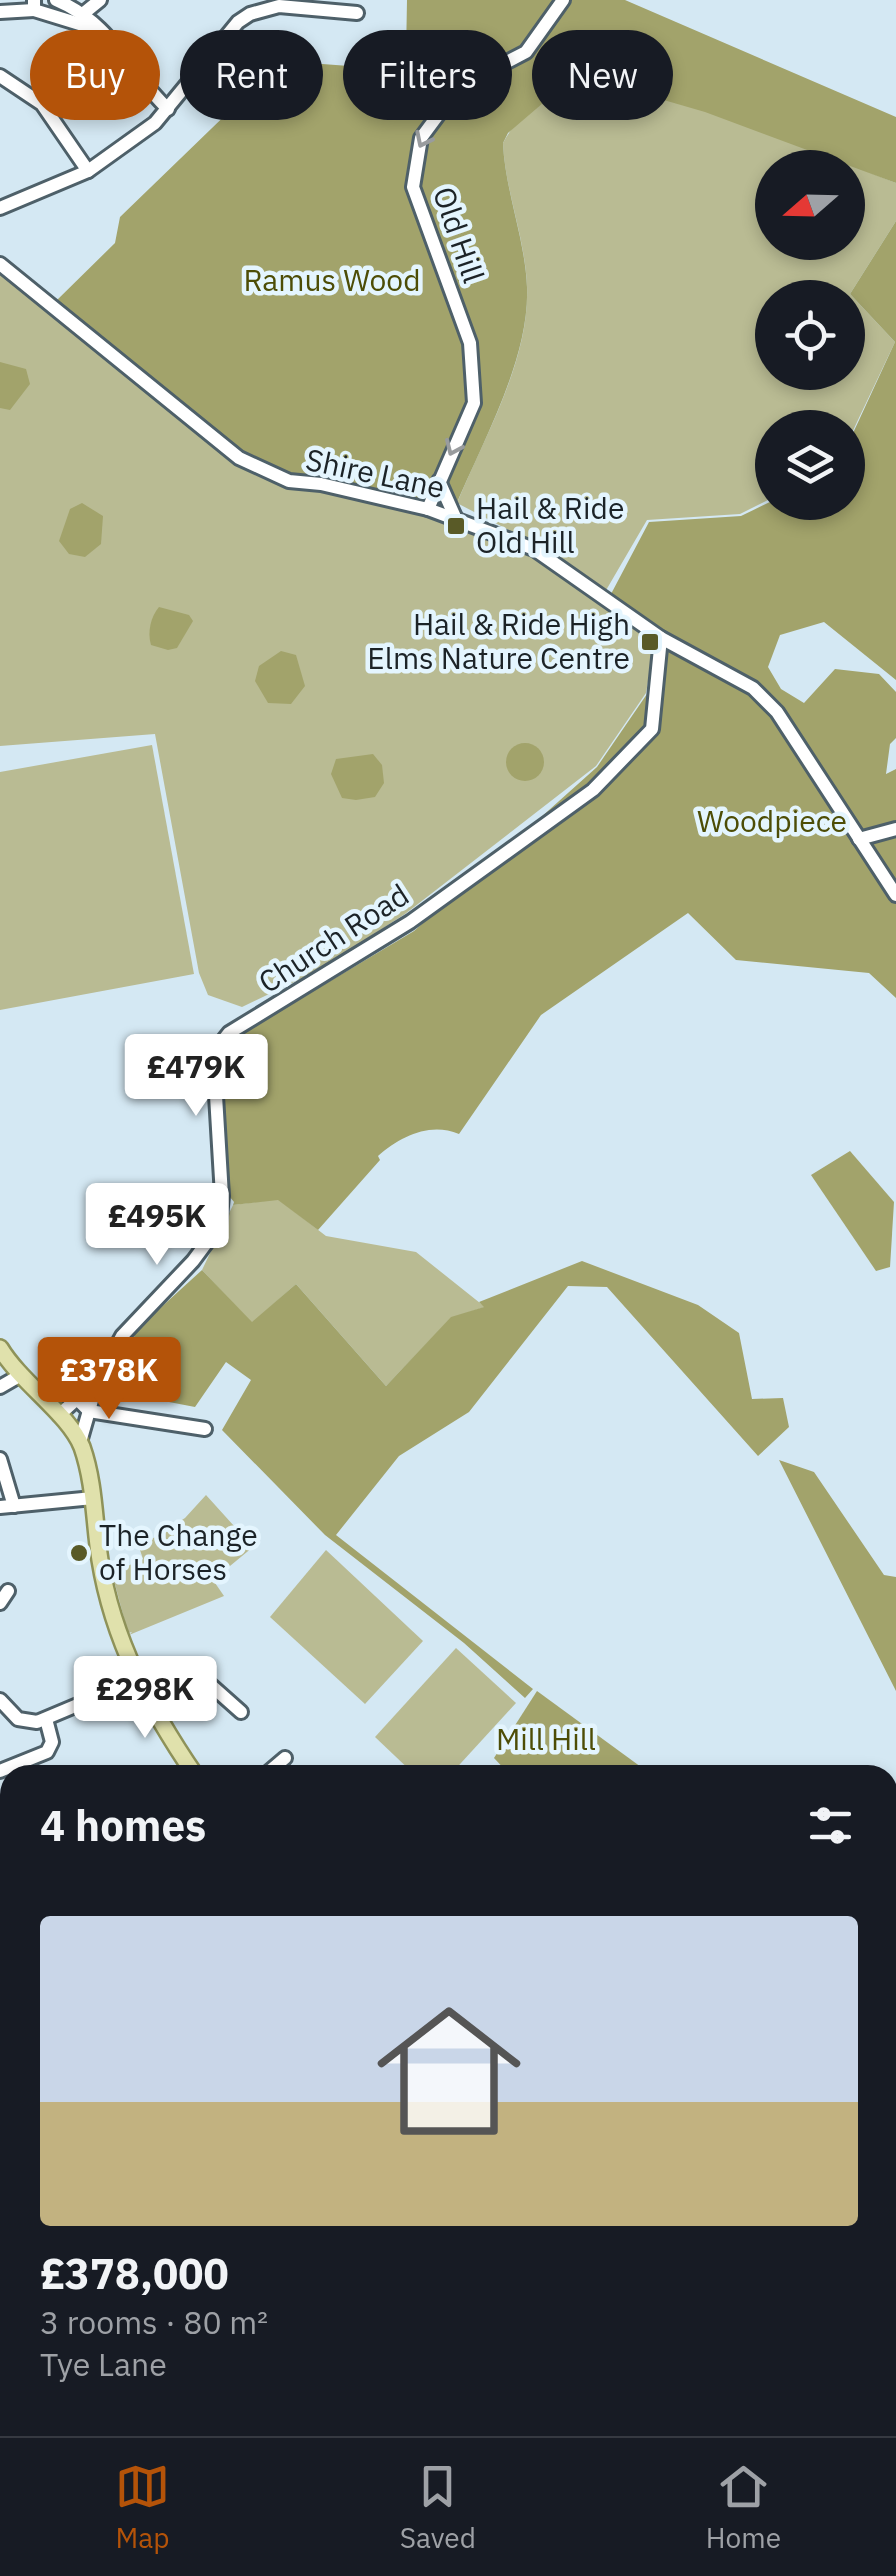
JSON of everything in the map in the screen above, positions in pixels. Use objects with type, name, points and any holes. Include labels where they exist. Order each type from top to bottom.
[{"type":"main road","points":[[0,1348],[19,1376],[80,1442],[93,1498],[102,1574],[122,1646],[158,1719],[188,1765]]},
{"type":"street","points":[[56,0],[84,13],[104,30]]},
{"type":"street","points":[[84,13],[100,0]]},
{"type":"street","name":"Old Hill","points":[[428,509],[474,404],[470,343],[413,186],[421,138],[444,107],[478,77],[526,52],[562,0]]},
{"type":"street","points":[[0,12],[34,5],[101,30]]},
{"type":"street","points":[[2,203],[88,171],[155,123],[238,22],[250,14],[279,6],[317,5],[357,13]]},
{"type":"street","points":[[0,76],[42,104],[88,171]]},
{"type":"street","points":[[160,98],[168,108]]},
{"type":"street","name":"Shire Lane","points":[[0,264],[240,458],[289,481],[320,484],[428,509],[511,538],[554,560],[661,638],[753,688],[777,712],[896,895]]},
{"type":"street","points":[[440,481],[455,517]]},
{"type":"street","name":"Church Road","points":[[80,1442],[98,1380],[122,1336],[193,1262],[218,1226],[222,1196],[214,1062],[217,1048],[230,1033],[410,922],[593,790],[652,729],[661,638]]},
{"type":"street","points":[[858,839],[896,829]]},
{"type":"street","points":[[0,1387],[19,1376]]},
{"type":"street","name":"Church Road","points":[[58,1415],[98,1380]]},
{"type":"street","points":[[77,1398],[89,1410],[204,1429]]},
{"type":"street","points":[[0,1458],[7,1507],[93,1498]]},
{"type":"street","points":[[0,1700],[18,1718],[37,1722],[137,1680]]},
{"type":"street","points":[[158,1719],[206,1680],[241,1712]]},
{"type":"street","points":[[15,1765],[46,1752],[52,1742],[46,1719]]},
{"type":"street","points":[[276,1765],[285,1758]]},
{"type":"green space","name":"Ramus Wood","points":[[407,0],[625,0],[896,117],[896,183],[865,171],[865,150],[807,150],[673,103],[673,30],[532,30],[532,112],[508,133],[503,143],[525,269],[526,315],[502,401],[453,512],[290,477],[241,454],[54,303],[115,243],[120,217],[220,120],[323,120],[323,64],[343,66],[343,120],[512,120],[512,30],[406,30]]},
{"type":"green space","points":[[673,100],[814,150],[755,150],[755,260],[865,260],[865,170],[896,183],[896,221],[859,280],[755,280],[755,390],[865,390],[865,310],[895,342],[863,410],[755,410],[755,506],[740,514],[647,520],[605,592],[558,556],[457,503],[504,397],[521,342],[527,286],[503,143],[530,111],[532,120],[673,120]]},
{"type":"green space","name":"Woodpiece","points":[[896,221],[896,680],[824,622],[780,635],[768,667],[781,689],[804,703],[835,669],[879,674],[896,692],[896,738],[890,744],[886,774],[896,769],[896,998],[869,973],[736,960],[688,913],[541,1015],[459,1134],[427,1130],[387,1149],[318,1230],[278,1200],[233,1205],[225,1191],[221,1069],[238,1036],[414,931],[597,767],[647,694],[658,640],[611,594],[649,522],[741,516],[755,509],[755,520],[865,520],[864,410],[895,342],[865,310],[865,280],[859,280]]},
{"type":"green space","points":[[0,273],[210,442],[318,487],[432,517],[541,557],[655,641],[646,693],[596,766],[405,914],[317,971],[242,1007],[208,995],[199,973],[155,734],[0,746]]},
{"type":"green space","points":[[0,362],[26,369],[30,384],[10,410],[0,408]]},
{"type":"green space","points":[[82,503],[103,516],[101,544],[85,557],[69,554],[59,541],[70,509]]},
{"type":"green space","points":[[159,607],[189,615],[193,621],[177,648],[168,650],[151,645],[150,624]]},
{"type":"green space","points":[[281,651],[296,655],[305,686],[291,704],[268,703],[255,681],[259,666]]},
{"type":"green space","points":[[525,743],[539,748],[544,762],[539,776],[525,781],[511,776],[506,762],[511,748]]},
{"type":"green space","points":[[152,745],[194,974],[0,1010],[0,772]]},
{"type":"green space","points":[[373,754],[382,765],[384,783],[375,797],[342,798],[331,774],[336,759]]},
{"type":"green space","points":[[850,1151],[894,1202],[890,1267],[876,1271],[811,1175]]},
{"type":"green space","points":[[278,1199],[326,1236],[416,1252],[485,1307],[451,1318],[386,1386],[296,1284],[252,1323],[202,1270],[233,1205]]},
{"type":"green space","points":[[582,1261],[698,1305],[739,1333],[752,1399],[783,1398],[789,1427],[758,1456],[607,1287],[568,1286],[469,1412],[399,1456],[336,1535],[533,1689],[525,1698],[464,1643],[325,1535],[222,1430],[251,1380],[226,1362],[195,1407],[143,1397],[157,1360],[134,1338],[135,1331],[202,1270],[252,1322],[296,1284],[386,1386],[451,1317],[484,1307],[479,1302]]},
{"type":"green space","points":[[779,1460],[814,1472],[884,1575],[896,1577],[896,1691]]},
{"type":"green space","points":[[206,1495],[253,1547],[213,1580],[224,1596],[129,1635],[132,1632],[128,1633],[112,1573],[143,1559],[139,1547],[185,1518]]},
{"type":"green space","points":[[326,1550],[423,1641],[365,1704],[270,1617]]},
{"type":"green space","points":[[456,1648],[516,1703],[459,1765],[404,1765],[375,1737]]},
{"type":"green space","name":"Mill Hill","points":[[537,1691],[638,1765],[501,1765],[494,1758]]},
{"type":"place","name":"Hail & Ride Old Hill","points":[[456,526]]},
{"type":"place","name":"Hail & Ride High Elms Nature Centre","points":[[650,642]]},
{"type":"place","name":"The Change of Horses","points":[[79,1553]]}]
